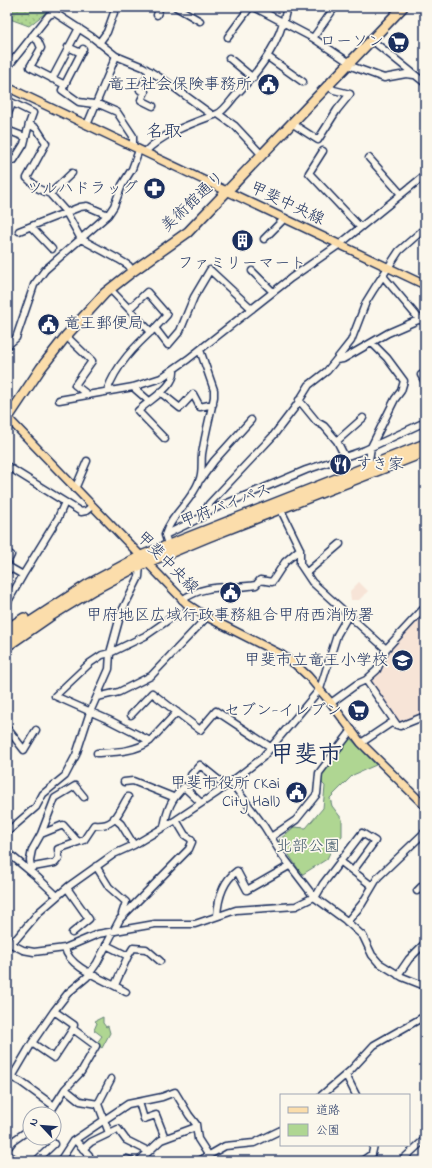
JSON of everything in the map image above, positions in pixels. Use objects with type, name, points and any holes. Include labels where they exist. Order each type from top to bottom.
[{"type":"highway","name":"美術館通り","points":[[7,418],[41,368],[66,336],[110,289],[188,232],[349,64],[373,41],[403,7]]},
{"type":"highway","name":"甲府バイパス","points":[[142,562],[166,540],[368,467],[425,444]]},
{"type":"highway","name":"甲府バイパス","points":[[47,614],[90,588],[142,562],[425,452]]},
{"type":"highway","points":[[7,629],[74,588],[90,588],[90,596],[7,652]]},
{"type":"highway","points":[[7,637],[47,614]]},
{"type":"highway","points":[[7,646],[47,614]]},
{"type":"main road","name":"甲斐中央線","points":[[7,88],[425,285]]},
{"type":"main road","name":"甲斐中央線","points":[[7,418],[142,562],[182,600],[207,617],[282,655],[308,676],[332,703],[361,743],[425,806]]},
{"type":"street","points":[[99,43],[107,32],[116,7]]},
{"type":"street","points":[[158,15],[160,7]]},
{"type":"street","points":[[176,7],[200,21]]},
{"type":"street","points":[[228,37],[250,7]]},
{"type":"street","points":[[254,7],[314,38],[349,64],[384,78],[414,74]]},
{"type":"street","points":[[139,150],[150,147],[175,132],[215,115],[253,78],[268,58],[284,23],[287,7]]},
{"type":"street","points":[[314,38],[335,7]]},
{"type":"street","points":[[7,68],[49,15],[53,13],[79,28],[116,56],[150,71],[215,115],[235,126],[262,155]]},
{"type":"street","points":[[52,79],[79,28]]},
{"type":"street","points":[[32,36],[38,41],[41,48],[30,67],[65,85]]},
{"type":"street","points":[[373,41],[425,83]]},
{"type":"street","points":[[7,346],[16,338],[34,285],[55,259],[81,239],[108,215],[114,206],[122,185],[132,170],[139,150],[133,136],[117,112],[111,108],[94,104],[85,104],[71,97],[62,90],[82,51],[68,47]]},
{"type":"street","points":[[86,125],[116,56]]},
{"type":"street","points":[[229,58],[253,78]]},
{"type":"street","points":[[268,58],[303,82]]},
{"type":"street","points":[[150,71],[140,90],[145,92],[141,100],[153,106]]},
{"type":"street","points":[[293,124],[318,140],[337,110],[350,94],[334,90],[328,86]]},
{"type":"street","points":[[7,116],[9,102],[33,113],[25,137],[14,160],[7,157]]},
{"type":"street","points":[[29,124],[37,129],[46,143],[27,178],[39,190],[50,194],[66,212],[81,239],[118,258],[133,271]]},
{"type":"street","points":[[7,130],[25,137]]},
{"type":"street","points":[[324,151],[309,173],[360,226]]},
{"type":"street","points":[[369,158],[401,194]]},
{"type":"street","points":[[50,194],[72,173]]},
{"type":"street","points":[[59,400],[133,387],[161,378],[200,350],[273,292],[340,244],[360,226],[425,175]]},
{"type":"street","points":[[19,232],[32,228],[66,212],[87,206],[108,215]]},
{"type":"street","points":[[264,239],[285,218]]},
{"type":"street","points":[[32,228],[52,249]]},
{"type":"street","points":[[166,540],[202,517],[208,504],[273,436],[309,385],[336,360],[351,341],[366,302],[399,252],[424,232]]},
{"type":"street","points":[[110,289],[168,345],[180,331],[194,297],[210,270],[252,309]]},
{"type":"street","points":[[252,271],[273,292]]},
{"type":"street","points":[[336,360],[343,360],[388,333],[422,318],[383,276]]},
{"type":"street","points":[[107,391],[115,374],[126,357],[167,315],[147,292],[129,309]]},
{"type":"street","points":[[66,336],[92,361],[75,386],[88,395]]},
{"type":"street","points":[[368,467],[371,447],[395,399],[401,391],[404,381],[372,342]]},
{"type":"street","points":[[199,482],[203,452],[213,404],[214,390],[200,350]]},
{"type":"street","points":[[165,439],[138,411],[171,383],[174,376],[174,369]]},
{"type":"street","points":[[425,373],[421,375],[425,382]]},
{"type":"street","points":[[133,387],[149,401]]},
{"type":"street","points":[[160,392],[180,408],[193,394],[200,407],[213,404]]},
{"type":"street","points":[[299,400],[317,422],[324,426],[337,441],[345,457]]},
{"type":"street","points":[[337,441],[339,441],[363,418]]},
{"type":"street","points":[[166,540],[167,528],[182,510],[199,482],[214,461],[251,420]]},
{"type":"street","points":[[204,513],[299,473],[371,447],[425,422]]},
{"type":"street","points":[[75,489],[86,461]]},
{"type":"street","points":[[7,466],[81,512],[86,511],[91,507]]},
{"type":"street","points":[[7,603],[58,518],[65,502]]},
{"type":"street","points":[[280,508],[300,549],[300,564],[312,582],[386,649]]},
{"type":"street","points":[[306,573],[340,544]]},
{"type":"street","points":[[182,600],[193,592],[204,588],[232,586],[245,587],[256,585],[260,580],[272,582],[285,562],[300,549]]},
{"type":"street","points":[[7,553],[12,555],[7,563],[9,567],[23,576]]},
{"type":"street","points":[[7,832],[36,807],[43,794],[65,776],[76,755],[90,712],[109,669],[110,653],[121,613],[139,577],[142,562]]},
{"type":"street","points":[[332,703],[366,680],[377,670],[386,649],[425,607]]},
{"type":"street","points":[[150,741],[55,696],[90,663],[102,655],[110,653],[145,636],[171,618],[195,609]]},
{"type":"street","points":[[349,614],[337,635],[320,689],[272,748],[262,758],[228,784],[176,820],[134,845],[114,854],[96,866],[56,896],[9,944],[23,950],[34,952],[65,948],[78,944],[90,936],[113,931],[155,924],[195,924],[236,910],[296,906],[314,898],[362,833],[375,841],[353,871]]},
{"type":"street","points":[[97,697],[119,692],[150,676],[207,617]]},
{"type":"street","points":[[366,680],[397,725]]},
{"type":"street","points":[[130,715],[152,693],[200,730],[216,711],[272,748]]},
{"type":"street","points":[[97,753],[123,751],[144,746],[177,712]]},
{"type":"street","points":[[361,743],[391,723],[400,726],[425,716]]},
{"type":"street","points":[[8,733],[24,750],[36,730]]},
{"type":"street","points":[[271,837],[296,820],[317,794],[319,773],[352,730]]},
{"type":"street","points":[[191,775],[200,765],[228,784],[264,826],[289,866],[314,898],[347,922],[363,936],[372,955],[379,963],[398,975],[425,986]]},
{"type":"street","points":[[124,782],[133,781],[173,797]]},
{"type":"street","points":[[29,868],[32,850],[41,834],[55,798],[75,786],[84,798]]},
{"type":"street","points":[[164,827],[166,811],[173,797],[184,787],[201,803]]},
{"type":"street","points":[[29,868],[55,863],[59,858],[58,849],[84,840],[94,825],[104,826],[111,823],[128,797]]},
{"type":"street","points":[[114,818],[120,824],[134,845]]},
{"type":"street","points":[[120,919],[189,849],[192,842],[191,839],[185,835],[176,820]]},
{"type":"street","points":[[41,834],[63,825],[78,842]]},
{"type":"street","points":[[347,922],[362,904],[378,877],[425,832]]},
{"type":"street","points":[[7,852],[29,868],[56,896]]},
{"type":"street","points":[[340,861],[372,886]]},
{"type":"street","points":[[54,1011],[74,1026],[74,1030],[96,1046],[81,1072],[65,1089],[54,1106],[21,1082],[10,1076],[54,1011],[68,993],[90,973],[98,963],[120,919],[126,902],[109,887],[96,866]]},
{"type":"street","points":[[217,916],[217,904],[220,895],[228,879],[237,871],[247,890],[289,866]]},
{"type":"street","points":[[417,891],[425,883]]},
{"type":"street","points":[[67,888],[89,919],[72,933]]},
{"type":"street","points":[[398,975],[409,959],[425,943]]},
{"type":"street","points":[[106,945],[128,956]]},
{"type":"street","points":[[65,948],[72,961],[90,973],[126,992]]},
{"type":"street","points":[[115,985],[133,948],[146,949],[160,961]]},
{"type":"street","points":[[323,1094],[346,1075],[374,1045],[425,1016]]},
{"type":"street","points":[[32,1043],[54,1058],[74,1030]]},
{"type":"street","points":[[346,1075],[356,1094]]},
{"type":"street","points":[[109,1133],[98,1104],[111,1079]]},
{"type":"street","points":[[65,1089],[80,1101],[98,1104]]},
{"type":"street","points":[[60,1161],[75,1140],[128,1104],[162,1097],[175,1092],[196,1127],[198,1139],[209,1156]]},
{"type":"street","points":[[138,1102],[144,1119],[156,1115],[165,1138]]},
{"type":"street","points":[[139,1161],[155,1144],[165,1138],[196,1127]]},
{"type":"street","points":[[83,1149],[118,1129],[126,1140],[148,1151]]},
{"type":"street","points":[[199,1161],[232,1144],[254,1143],[280,1130]]},
{"type":"street","points":[[7,1149],[13,1141],[22,1135]]},
{"type":"street","points":[[401,1161],[425,1139]]},
{"type":"street","points":[[75,1140],[88,1155],[90,1161]]},
{"type":"street","points":[[36,1161],[52,1146]]},
{"type":"street","points":[[362,1161],[372,1154],[374,1146]]},
{"type":"street","points":[[410,1146],[414,1149]]},
{"type":"street","points":[[7,1154],[15,1160]]},
{"type":"street","points":[[126,1161],[127,1159],[132,1161]]},
{"type":"shaded area","points":[[359,582],[368,591],[359,600],[351,600],[350,591]]},
{"type":"shaded area","name":"甲斐市立竜王小学校","points":[[425,610],[425,713],[401,725],[397,722],[367,681],[386,651]]},
{"type":"green space","points":[[7,7],[51,7],[29,26],[10,19],[7,23]]},
{"type":"green space","name":"北部公園","points":[[349,737],[376,765],[353,775],[330,798],[332,806],[342,819],[342,836],[333,846],[327,859],[303,874],[279,840],[294,827],[306,828],[323,808],[325,786],[322,783],[321,775]]},
{"type":"green space","points":[[103,1017],[103,1023],[106,1027],[108,1026],[110,1033],[102,1048],[96,1044],[102,1036],[94,1030],[97,1023],[95,1021]]},
{"type":"place","name":"ローソン","points":[[399,42]]},
{"type":"place","name":"竜王社会保険事務所","points":[[268,85]]},
{"type":"place","name":"ツルハドラッグ","points":[[154,189]]},
{"type":"place","name":"ファミリーマート","points":[[242,241]]},
{"type":"place","name":"竜王郵便局","points":[[49,324]]},
{"type":"place","name":"すき家","points":[[340,465]]},
{"type":"place","name":"甲府地区広域行政事務組合甲府西消防署","points":[[230,593]]},
{"type":"place","name":"甲斐市立竜王小学校","points":[[403,661]]},
{"type":"place","name":"セブン-イレブン","points":[[358,711]]},
{"type":"place","name":"甲斐市役所 (Kai City Hall)","points":[[296,793]]},
{"type":"district","name":"名取","points":[[164,133]]},
{"type":"district","name":"甲斐市","points":[[306,756]]}]
